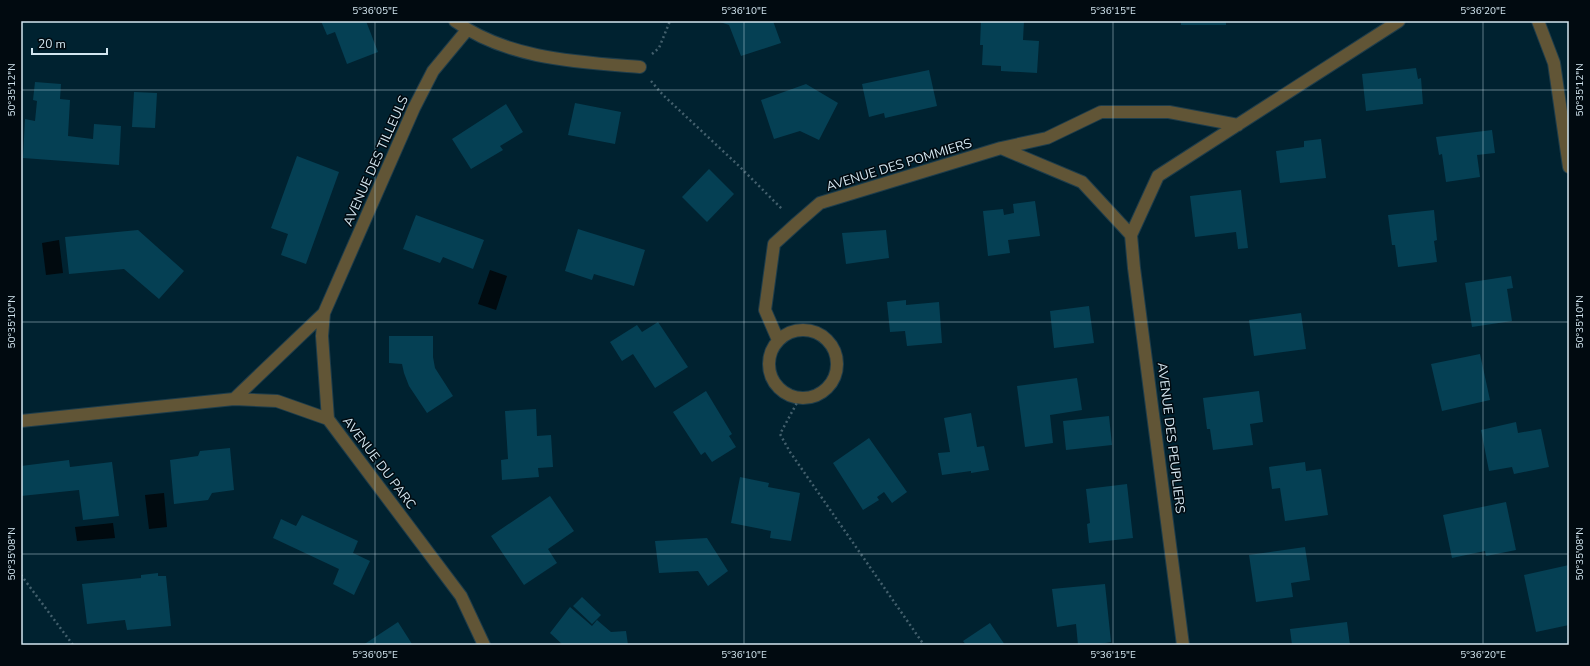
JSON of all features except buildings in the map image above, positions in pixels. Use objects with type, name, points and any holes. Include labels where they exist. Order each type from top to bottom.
[{"type":"street","points":[[455,21],[467,30],[485,39],[522,51],[574,62],[640,67]]},
{"type":"street","points":[[1001,148],[1082,182],[1131,235],[1158,176],[1399,21]]},
{"type":"street","points":[[1538,21],[1554,63],[1569,167]]},
{"type":"street","name":"AVENUE DES TILLEULS","points":[[328,419],[322,336],[324,313],[414,108],[434,71],[467,30]]},
{"type":"street","name":"AVENUE DES POMMIERS","points":[[778,340],[765,310],[774,244],[820,203],[1001,148],[1047,138],[1101,112],[1169,112],[1238,125]]},
{"type":"street","name":"AVENUE DES PEUPLIERS","points":[[1131,235],[1183,645]]},
{"type":"street","name":"AVENUE DES TILLEULS","points":[[234,399],[324,313]]},
{"type":"street","points":[[803,330],[815,332],[826,339],[834,348],[837,358],[836,376],[826,390],[812,398],[799,399],[786,395],[776,387],[769,375],[768,363],[770,351],[778,340],[788,333],[803,330]]},
{"type":"street","name":"AVENUE DU PARC","points":[[21,421],[234,399],[277,401],[328,419],[461,596],[484,645]]},
{"type":"path","points":[[670,21],[659,48],[640,67],[663,95],[734,161],[796,223]]},
{"type":"path","points":[[799,399],[780,434],[790,452],[924,645]]},
{"type":"path","points":[[21,575],[73,645]]},
{"type":"shaded area","points":[[59,240],[63,273],[46,275],[42,243]]},
{"type":"shaded area","points":[[490,270],[507,276],[496,310],[478,304]]},
{"type":"shaded area","points":[[164,493],[167,527],[149,529],[145,495]]},
{"type":"shaded area","points":[[113,523],[115,538],[77,541],[75,527]]}]
